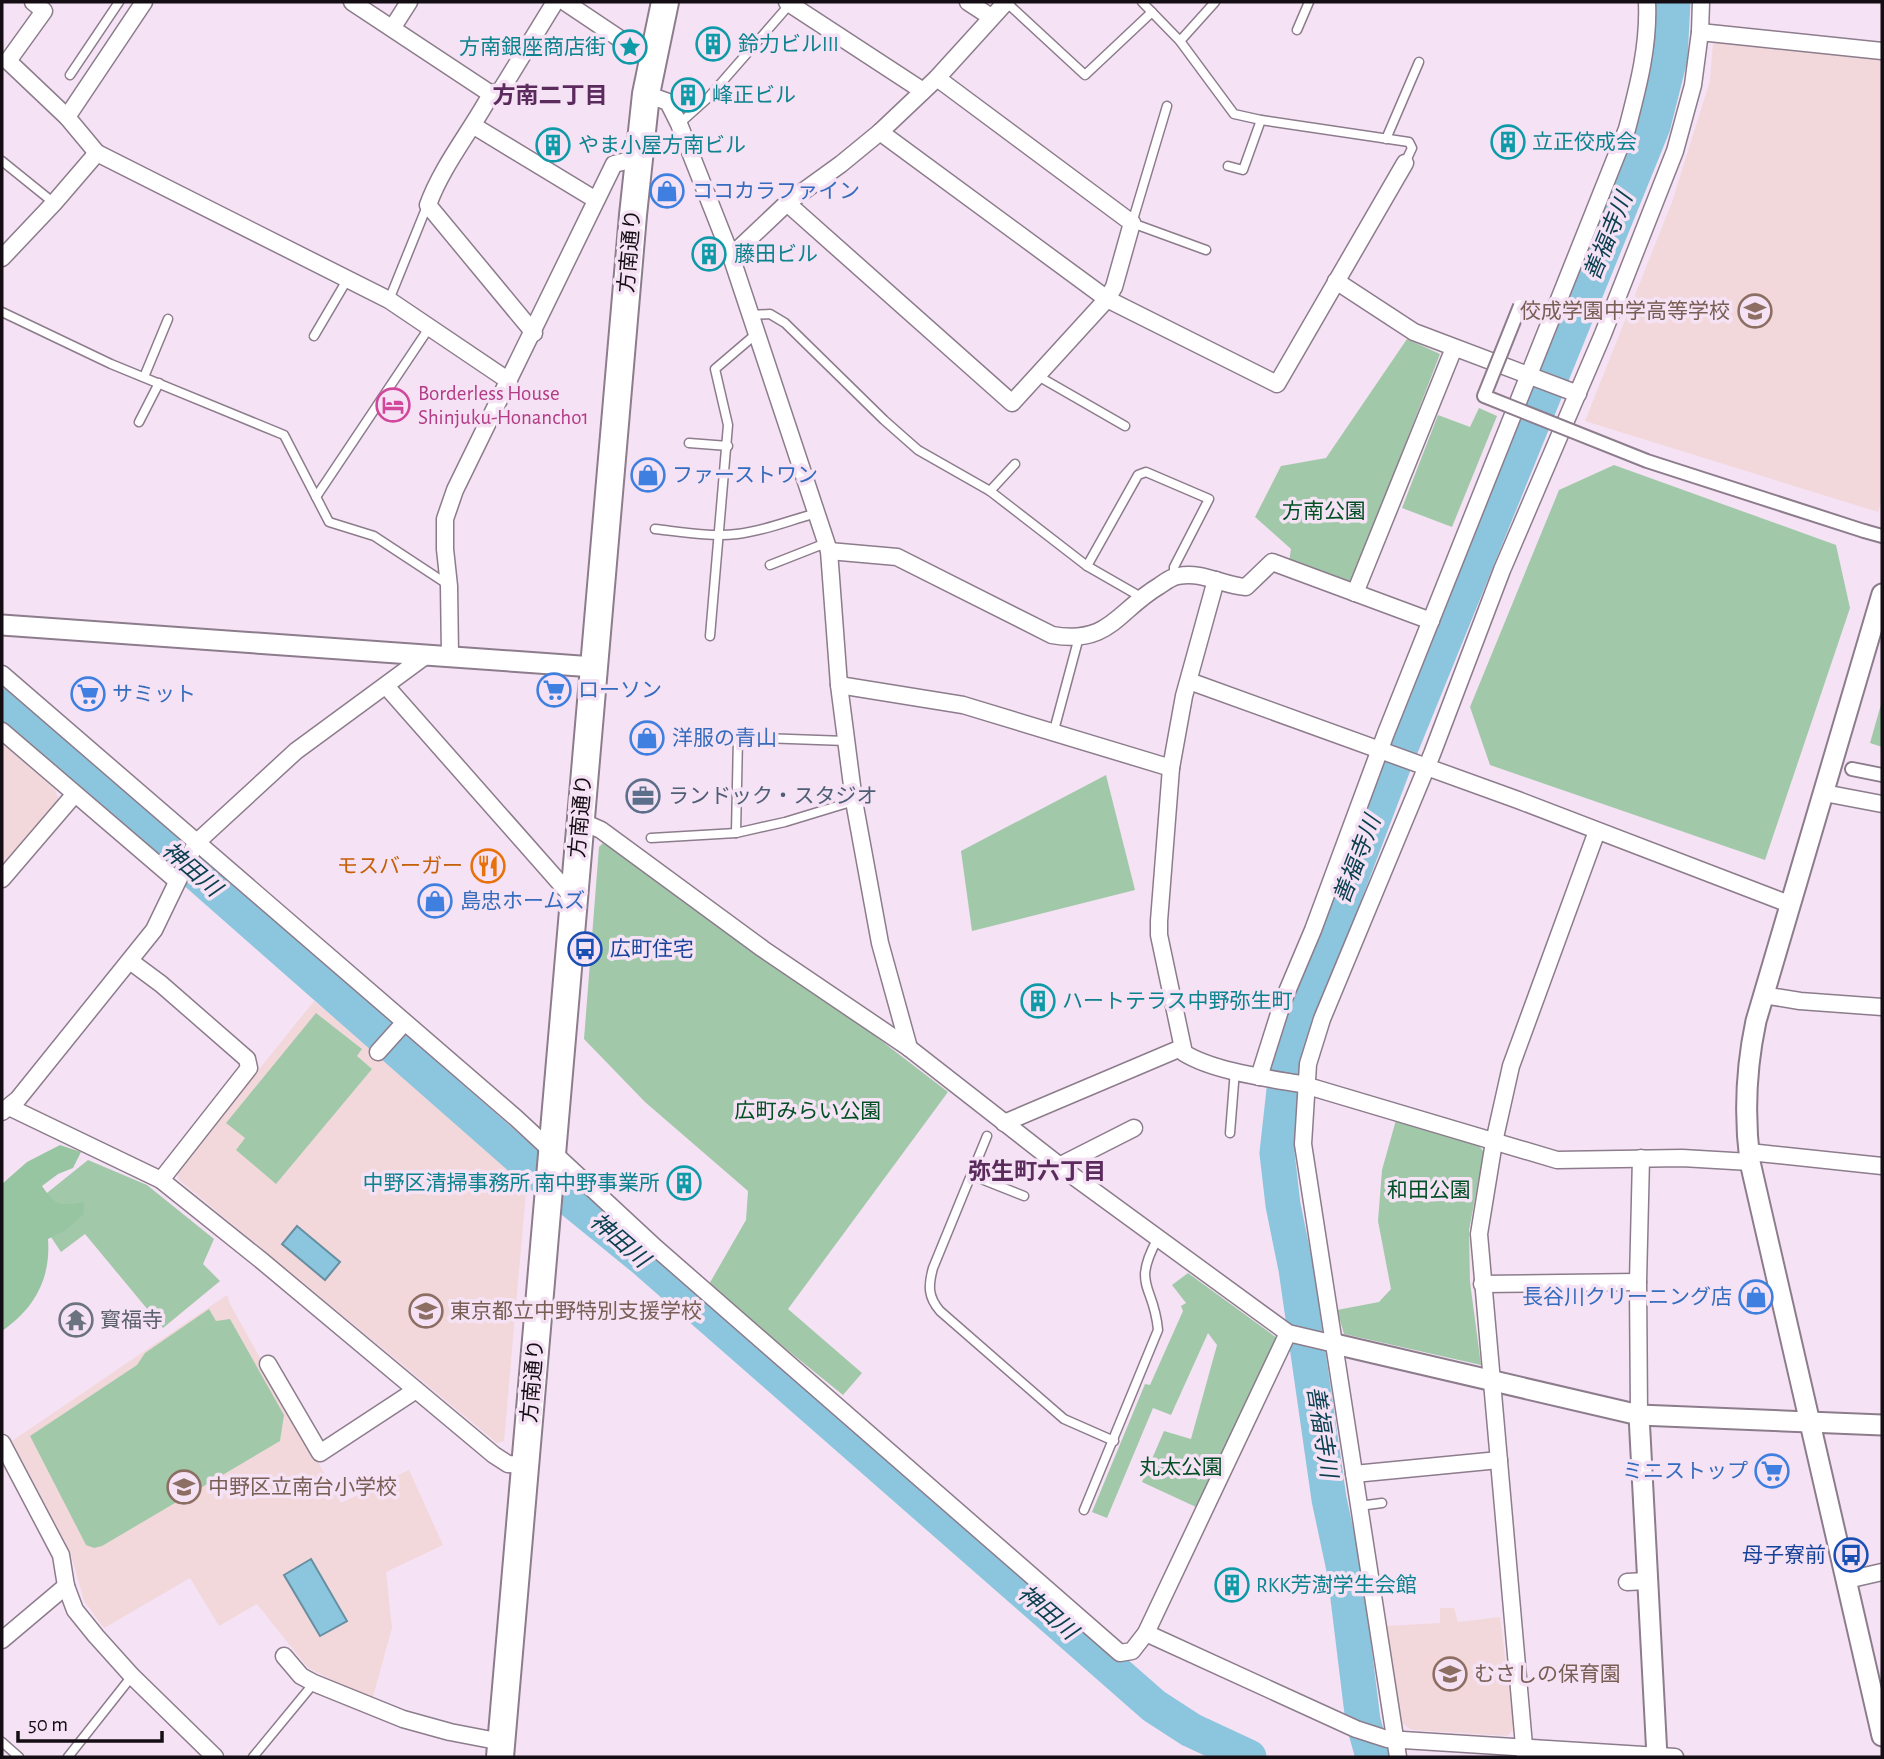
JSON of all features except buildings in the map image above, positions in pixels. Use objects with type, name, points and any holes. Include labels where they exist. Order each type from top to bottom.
[{"type":"main road","name":"方南通り","points":[[501,1750],[639,158],[646,93],[666,2]]},
{"type":"street","points":[[35,2],[44,11],[8,61],[67,117],[97,153],[389,300],[509,381]]},
{"type":"street","points":[[67,117],[144,2]]},
{"type":"street","points":[[352,2],[491,94]]},
{"type":"street","points":[[393,27],[409,2]]},
{"type":"street","points":[[534,332],[428,205],[435,186],[474,126],[491,94],[500,90],[555,2]]},
{"type":"street","points":[[565,2],[653,61]]},
{"type":"street","points":[[968,2],[991,18]]},
{"type":"street","points":[[731,256],[787,203],[880,132],[937,78],[1006,2]]},
{"type":"street","points":[[1266,1078],[1283,1002],[1385,751],[1431,621],[1534,377],[1627,129],[1641,76],[1648,21],[1647,2]]},
{"type":"street","points":[[1398,1757],[1391,1739],[1359,1506],[1331,1344],[1303,1144],[1303,1085],[1322,1019],[1421,765],[1675,151],[1693,86],[1701,2]]},
{"type":"street","points":[[788,3],[923,91]]},
{"type":"street","points":[[1700,32],[1882,51]]},
{"type":"street","points":[[787,203],[1012,403],[1107,299],[1114,287],[1132,223],[937,78]]},
{"type":"street","points":[[646,93],[668,102],[680,124],[731,256],[828,547],[839,685],[854,801],[880,943],[909,1048]]},
{"type":"street","points":[[474,126],[596,200]]},
{"type":"street","points":[[880,132],[1107,299],[1277,384],[1405,163]]},
{"type":"street","points":[[2,258],[97,153]]},
{"type":"street","points":[[450,655],[445,519],[455,490],[614,164],[639,158]]},
{"type":"street","points":[[1336,281],[1413,332],[1574,393]]},
{"type":"street","points":[[1520,306],[1484,396],[1647,461],[1882,536]]},
{"type":"street","points":[[1355,593],[1454,348]]},
{"type":"street","points":[[828,547],[897,557],[1052,635],[1079,637],[1107,629],[1141,597],[1174,576],[1199,575],[1233,586],[1246,587],[1272,562],[1431,621]]},
{"type":"street","points":[[1216,580],[1184,696],[1171,768],[1159,935],[1184,1053],[1197,1060],[1303,1085],[1557,1160],[1749,1157],[1882,1166]]},
{"type":"street","points":[[1882,594],[1763,995],[1750,1047],[1747,1073],[1749,1157],[1882,1736]]},
{"type":"street","points":[[2,625],[594,667]]},
{"type":"street","points":[[428,654],[296,751],[194,846],[154,930],[5,1110],[161,1180],[508,1464],[526,1465]]},
{"type":"street","points":[[2,674],[194,846],[1120,1653],[1132,1651],[1146,1633],[1292,1335]]},
{"type":"street","points":[[1189,681],[1385,751],[1789,904]]},
{"type":"street","points":[[839,685],[962,705],[1171,768]]},
{"type":"street","points":[[386,686],[574,898]]},
{"type":"street","points":[[2,731],[74,795],[178,878]]},
{"type":"street","points":[[1852,769],[1882,775]]},
{"type":"street","points":[[1824,793],[1882,804]]},
{"type":"street","points":[[2,879],[74,795]]},
{"type":"street","points":[[581,821],[601,830],[763,949],[909,1048],[1061,1166],[1292,1335],[1639,1416],[1882,1425]]},
{"type":"street","points":[[1525,1752],[1479,1234],[1494,1142],[1511,1066],[1597,831]]},
{"type":"street","points":[[130,961],[161,984],[247,1059],[249,1068],[161,1180]]},
{"type":"street","points":[[1763,995],[1800,1001],[1882,1007]]},
{"type":"street","points":[[378,1052],[401,1027]]},
{"type":"street","points":[[1004,1122],[1181,1048]]},
{"type":"street","points":[[1061,1166],[1134,1128]]},
{"type":"street","points":[[1641,1158],[1637,1282],[1639,1416],[1657,1757]]},
{"type":"street","points":[[1482,1284],[1637,1282]]},
{"type":"street","points":[[268,1364],[320,1453],[416,1390]]},
{"type":"street","points":[[2,1443],[61,1555],[66,1586],[75,1610],[132,1675],[215,1757]]},
{"type":"street","points":[[1354,1474],[1499,1460]]},
{"type":"street","points":[[1847,1580],[1882,1572]]},
{"type":"street","points":[[1627,1582],[1647,1581]]},
{"type":"street","points":[[2,1640],[66,1586]]},
{"type":"street","points":[[1146,1633],[1356,1729],[1391,1739],[1525,1752],[1675,1757]]},
{"type":"street","points":[[284,1656],[301,1676],[314,1683],[403,1719],[501,1750]]},
{"type":"lane","points":[[70,75],[119,2]]},
{"type":"lane","points":[[1006,2],[1085,75],[1152,12]]},
{"type":"lane","points":[[1142,2],[1180,41],[1234,114],[1409,142],[1412,148],[1405,163]]},
{"type":"lane","points":[[1180,41],[1215,2]]},
{"type":"lane","points":[[1297,30],[1309,2]]},
{"type":"lane","points":[[680,124],[708,98],[788,3]]},
{"type":"lane","points":[[1386,139],[1419,62]]},
{"type":"lane","points":[[1167,106],[1132,223],[1206,250]]},
{"type":"lane","points":[[1228,166],[1243,170],[1261,120]]},
{"type":"lane","points":[[2,161],[54,203]]},
{"type":"lane","points":[[389,300],[428,205]]},
{"type":"lane","points":[[314,336],[347,280]]},
{"type":"lane","points":[[2,312],[144,377],[284,435],[329,523],[374,536],[449,586]]},
{"type":"lane","points":[[751,315],[770,314],[785,323],[918,450],[990,491],[1087,566],[1141,597]]},
{"type":"lane","points":[[144,377],[168,318]]},
{"type":"lane","points":[[316,497],[429,328]]},
{"type":"lane","points":[[710,636],[728,425],[715,369],[756,334]]},
{"type":"lane","points":[[1038,376],[1125,426]]},
{"type":"lane","points":[[139,422],[159,383]]},
{"type":"lane","points":[[689,443],[727,446]]},
{"type":"lane","points":[[990,491],[1015,464]]},
{"type":"lane","points":[[1087,566],[1138,475],[1146,472],[1209,499],[1174,566],[1174,576]]},
{"type":"lane","points":[[655,529],[718,535],[763,529],[817,513]]},
{"type":"lane","points":[[770,565],[828,547]]},
{"type":"lane","points":[[1053,734],[1079,637]]},
{"type":"lane","points":[[736,833],[738,737],[846,741]]},
{"type":"lane","points":[[651,838],[736,833],[785,822],[854,801]]},
{"type":"lane","points":[[1230,1133],[1235,1070]]},
{"type":"lane","points":[[987,1136],[929,1279],[928,1288],[934,1304],[1064,1419],[1114,1441]]},
{"type":"lane","points":[[971,1175],[1024,1196]]},
{"type":"lane","points":[[1084,1510],[1158,1330],[1157,1315],[1144,1276],[1146,1260],[1158,1238]]},
{"type":"lane","points":[[1359,1506],[1382,1503]]},
{"type":"lane","points":[[68,1757],[132,1675]]},
{"type":"lane","points":[[253,1757],[314,1683]]},
{"type":"lane","points":[[2,1742],[19,1757]]},
{"type":"shaded area","name":"佼成学園中学高等学校","points":[[1713,42],[1882,60],[1882,498],[1878,512],[1585,421],[1672,202],[1710,81]]},
{"type":"shaded area","points":[[2,743],[55,790],[60,803],[2,870]]},
{"type":"shaded area","name":"東京都立中野特別支援学校","points":[[314,1001],[378,1052],[527,1180],[504,1441],[497,1443],[179,1180],[177,1171]]},
{"type":"shaded area","name":"中野区立南台小学校","points":[[227,1295],[341,1503],[409,1470],[443,1545],[386,1572],[392,1628],[372,1700],[308,1668],[257,1604],[219,1626],[190,1578],[104,1628],[84,1601],[70,1551],[12,1441]]},
{"type":"shaded area","name":"むさしの保育園","points":[[1440,1608],[1454,1608],[1458,1622],[1500,1617],[1514,1729],[1507,1736],[1412,1730],[1399,1721],[1386,1626],[1440,1623]]},
{"type":"green space","name":"方南公園","points":[[1407,339],[1440,354],[1351,585],[1289,562],[1291,549],[1255,517],[1281,466],[1326,458]]},
{"type":"green space","points":[[1479,408],[1497,416],[1452,527],[1402,508],[1438,415],[1470,427]]},
{"type":"green space","points":[[1614,465],[1836,545],[1850,608],[1765,860],[1490,765],[1470,707],[1559,490]]},
{"type":"green space","points":[[1882,701],[1882,747],[1870,743]]},
{"type":"green space","points":[[1106,775],[1135,890],[972,931],[961,851]]},
{"type":"green space","name":"広町みらい公園","points":[[604,842],[840,1009],[948,1092],[788,1309],[862,1373],[843,1395],[708,1286],[746,1220],[748,1191],[645,1102],[584,1039],[599,847]]},
{"type":"green space","points":[[316,1013],[362,1049],[357,1056],[372,1069],[276,1184],[236,1150],[245,1138],[226,1123]]},
{"type":"green space","name":"和田公園","points":[[1396,1120],[1479,1146],[1484,1152],[1469,1230],[1470,1282],[1481,1365],[1344,1334],[1337,1310],[1379,1302],[1391,1289],[1378,1221],[1382,1170]]},
{"type":"green space","points":[[60,1145],[81,1152],[73,1168],[58,1174],[42,1186],[51,1198],[59,1203],[84,1202],[84,1214],[66,1230],[48,1239],[47,1267],[38,1292],[23,1313],[2,1331],[2,1184],[27,1162]]},
{"type":"green space","points":[[88,1160],[147,1185],[214,1239],[203,1264],[220,1281],[163,1328],[85,1234],[61,1252],[27,1209]]},
{"type":"green space","name":"丸太公園","points":[[1188,1273],[1277,1338],[1196,1507],[1142,1482],[1164,1431],[1191,1439],[1217,1345],[1208,1333],[1171,1415],[1153,1408],[1107,1518],[1092,1512],[1145,1384],[1150,1385],[1183,1311],[1181,1306],[1186,1303],[1172,1285]]},
{"type":"green space","points":[[209,1309],[216,1321],[230,1319],[284,1415],[280,1441],[102,1546],[94,1548],[86,1545],[30,1436],[137,1365],[145,1353]]},
{"type":"water","points":[[297,1226],[340,1262],[325,1280],[282,1244]]},
{"type":"water","points":[[311,1559],[347,1621],[320,1636],[284,1575]]},
{"type":"waterway","name":"善福寺川","points":[[1373,1757],[1363,1721],[1345,1574],[1329,1499],[1296,1269],[1283,1205],[1277,1153],[1287,1063],[1299,1015],[1393,767],[1653,126],[1670,58],[1673,2]]},
{"type":"waterway","name":"神田川","points":[[2,706],[527,1164],[645,1260],[1154,1706],[1191,1730],[1249,1757]]},
{"type":"place","name":"鈴力ビルIII","points":[[713,44]]},
{"type":"place","name":"方南銀座商店街","points":[[630,47]]},
{"type":"place","name":"峰正ビル","points":[[688,95]]},
{"type":"place","name":"立正佼成会","points":[[1508,142]]},
{"type":"place","name":"やま小屋方南ビル","points":[[553,145]]},
{"type":"place","name":"ココカラファイン","points":[[667,191]]},
{"type":"place","name":"藤田ビル","points":[[709,254]]},
{"type":"place","name":"佼成学園中学高等学校","points":[[1755,311]]},
{"type":"place","name":"Borderless House Shinjuku-Honancho1","points":[[393,405]]},
{"type":"place","name":"ファーストワン","points":[[648,475]]},
{"type":"place","name":"ローソン","points":[[554,690]]},
{"type":"place","name":"サミット","points":[[88,694]]},
{"type":"place","name":"洋服の青山","points":[[647,738]]},
{"type":"place","name":"ランドック・スタジオ","points":[[643,796]]},
{"type":"place","name":"モスバーガー","points":[[488,866]]},
{"type":"place","name":"島忠ホームズ","points":[[435,901]]},
{"type":"place","name":"広町住宅","points":[[585,949]]},
{"type":"place","name":"ハートテラス中野弥生町","points":[[1038,1001]]},
{"type":"place","name":"中野区清掃事務所 南中野事業所","points":[[684,1183]]},
{"type":"place","name":"長谷川クリーニング店","points":[[1756,1297]]},
{"type":"place","name":"東京都立中野特別支援学校","points":[[426,1311]]},
{"type":"place","name":"寳福寺","points":[[76,1320]]},
{"type":"place","name":"ミニストップ","points":[[1772,1471]]},
{"type":"place","name":"中野区立南台小学校","points":[[184,1487]]},
{"type":"place","name":"母子寮前","points":[[1851,1555]]},
{"type":"place","name":"RKK芳澍学生会館","points":[[1232,1585]]},
{"type":"place","name":"むさしの保育園","points":[[1450,1674]]},
{"type":"district","name":"方南二丁目","points":[[550,96]]},
{"type":"district","name":"弥生町六丁目","points":[[1037,1172]]}]
